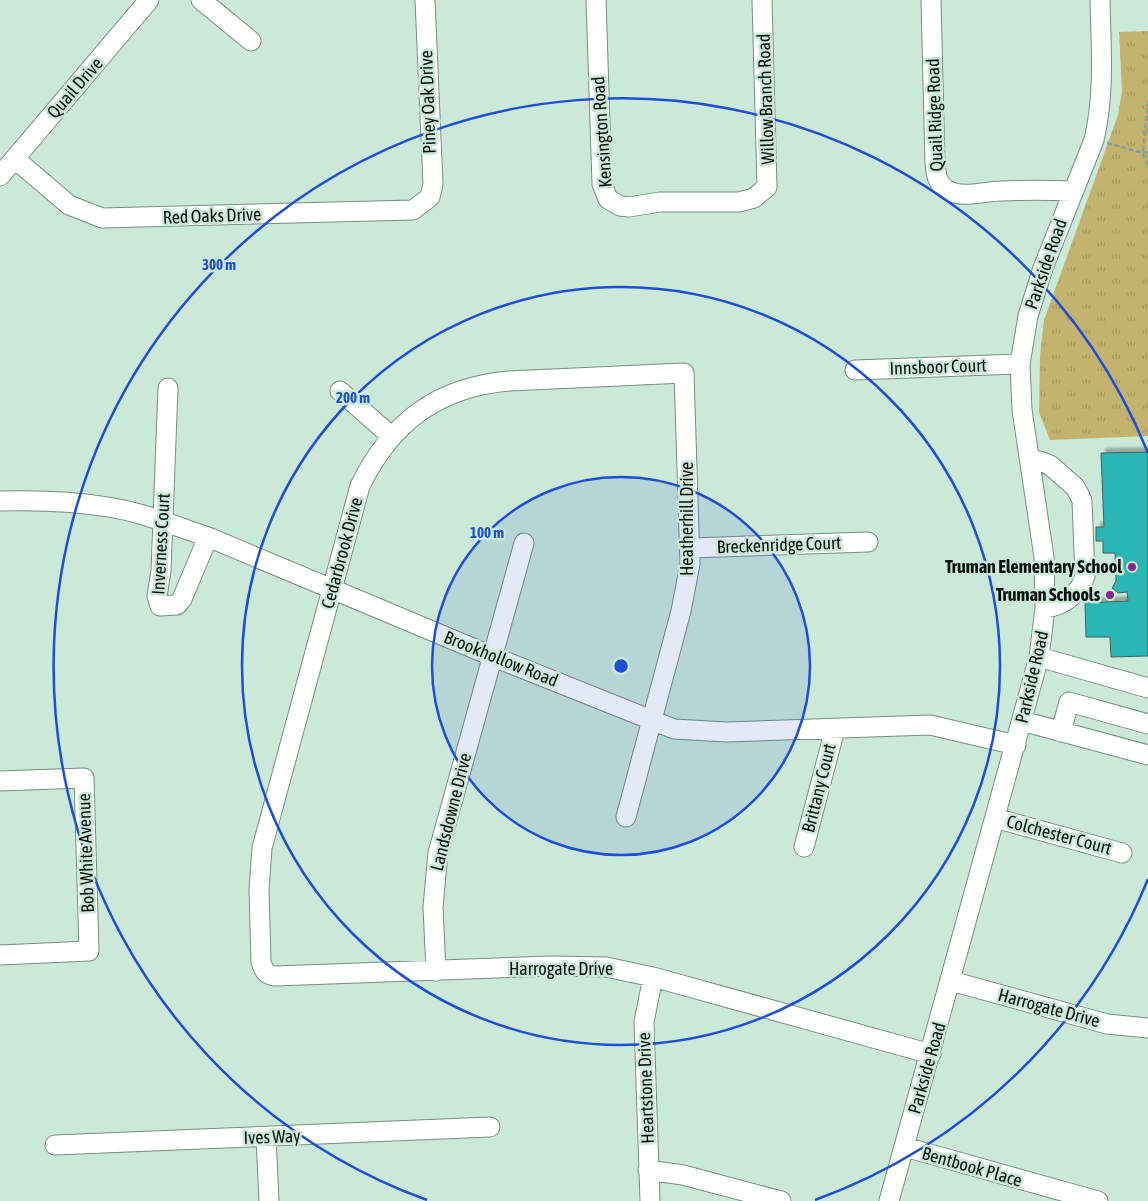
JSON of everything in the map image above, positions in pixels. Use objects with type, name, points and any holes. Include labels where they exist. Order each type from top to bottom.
[{"type":"street","name":"Quail Drive","points":[[0,176],[149,0]]},
{"type":"street","points":[[201,0],[251,41]]},
{"type":"street","name":"Piney Oak Drive","points":[[425,0],[433,184],[430,197],[426,201]]},
{"type":"street","name":"Kensington Road","points":[[596,0],[602,184],[608,199],[620,206],[629,206],[660,202],[739,202],[759,194]]},
{"type":"street","name":"Willow Branch Road","points":[[759,194],[767,187],[768,181],[762,0]]},
{"type":"street","name":"Quail Ridge Road","points":[[931,0],[935,163],[937,178],[940,183],[948,190],[959,194],[1011,190],[1072,191]]},
{"type":"street","name":"Parkside Road","points":[[889,1201],[1039,657],[1045,608],[1044,557],[1022,410],[1020,364],[1028,316],[1043,268],[1072,191],[1094,140],[1102,96],[1100,0]]},
{"type":"street","name":"Red Oaks Drive","points":[[15,159],[69,205],[102,218],[378,210],[407,211],[418,208],[426,201]]},
{"type":"street","name":"Innsboor Court","points":[[855,370],[1020,364]]},
{"type":"street","name":"Cedarbrook Drive","points":[[269,975],[263,970],[260,962],[259,890],[262,848],[360,486],[378,453],[392,437],[421,411],[442,397],[471,386],[509,381],[684,372]]},
{"type":"street","name":"Heatherhill Drive","points":[[626,817],[686,591],[691,548],[684,372]]},
{"type":"street","name":"Inverness Court","points":[[168,388],[161,570],[157,596],[160,606],[164,608],[177,605],[182,599],[208,537]]},
{"type":"street","points":[[340,391],[392,437]]},
{"type":"street","points":[[1030,461],[1040,461],[1050,465],[1075,487],[1082,501],[1083,582],[1065,602],[1056,607],[1045,608]]},
{"type":"street","name":"Brookhollow Road","points":[[0,501],[83,503],[109,507],[163,521],[208,537],[494,657],[684,731],[834,729],[918,724],[942,726],[1016,745]]},
{"type":"street","name":"Breckenridge Court","points":[[691,548],[868,542]]},
{"type":"street","name":"Landsdowne Drive","points":[[436,971],[433,907],[438,853],[494,657],[524,543]]},
{"type":"street","points":[[1039,657],[1148,688]]},
{"type":"street","points":[[1061,732],[1069,702],[1148,724]]},
{"type":"street","points":[[1022,721],[1148,754]]},
{"type":"street","name":"Brittany Court","points":[[804,847],[834,729]]},
{"type":"street","name":"Bob White Avenue","points":[[0,781],[84,778],[89,952],[0,955]]},
{"type":"street","name":"Colchester Court","points":[[996,818],[1122,853]]},
{"type":"street","name":"Harrogate Drive","points":[[269,975],[582,966],[613,968],[653,977],[931,1054]]},
{"type":"street","name":"Heartstone Drive","points":[[650,1201],[644,1022],[653,977]]},
{"type":"street","name":"Harrogate Drive","points":[[951,981],[1107,1024],[1148,1028]]},
{"type":"street","name":"Ives Way","points":[[55,1145],[490,1128]]},
{"type":"street","points":[[266,1137],[269,1201]]},
{"type":"street","name":"Bentbook Place","points":[[905,1148],[1098,1201]]},
{"type":"street","points":[[648,1170],[684,1174],[781,1201]]},
{"type":"path","points":[[1148,101],[1143,153],[1148,167]]},
{"type":"path","points":[[1094,140],[1143,153],[1148,152]]},
{"type":"green space","points":[[1148,31],[1148,436],[1050,440],[1039,412],[1040,356],[1044,320],[1118,115],[1122,91],[1119,32]]},
{"type":"building","name":"Truman Elementary School","points":[[1148,452],[1148,656],[1111,657],[1110,637],[1086,637],[1085,603],[1128,601],[1127,592],[1118,593],[1112,588],[1116,581],[1115,553],[1103,553],[1103,541],[1096,541],[1096,527],[1104,527],[1101,453]]},
{"type":"place","name":"Truman Elementary School","points":[[1132,567]]},
{"type":"place","name":"Truman Schools","points":[[1110,595]]}]
